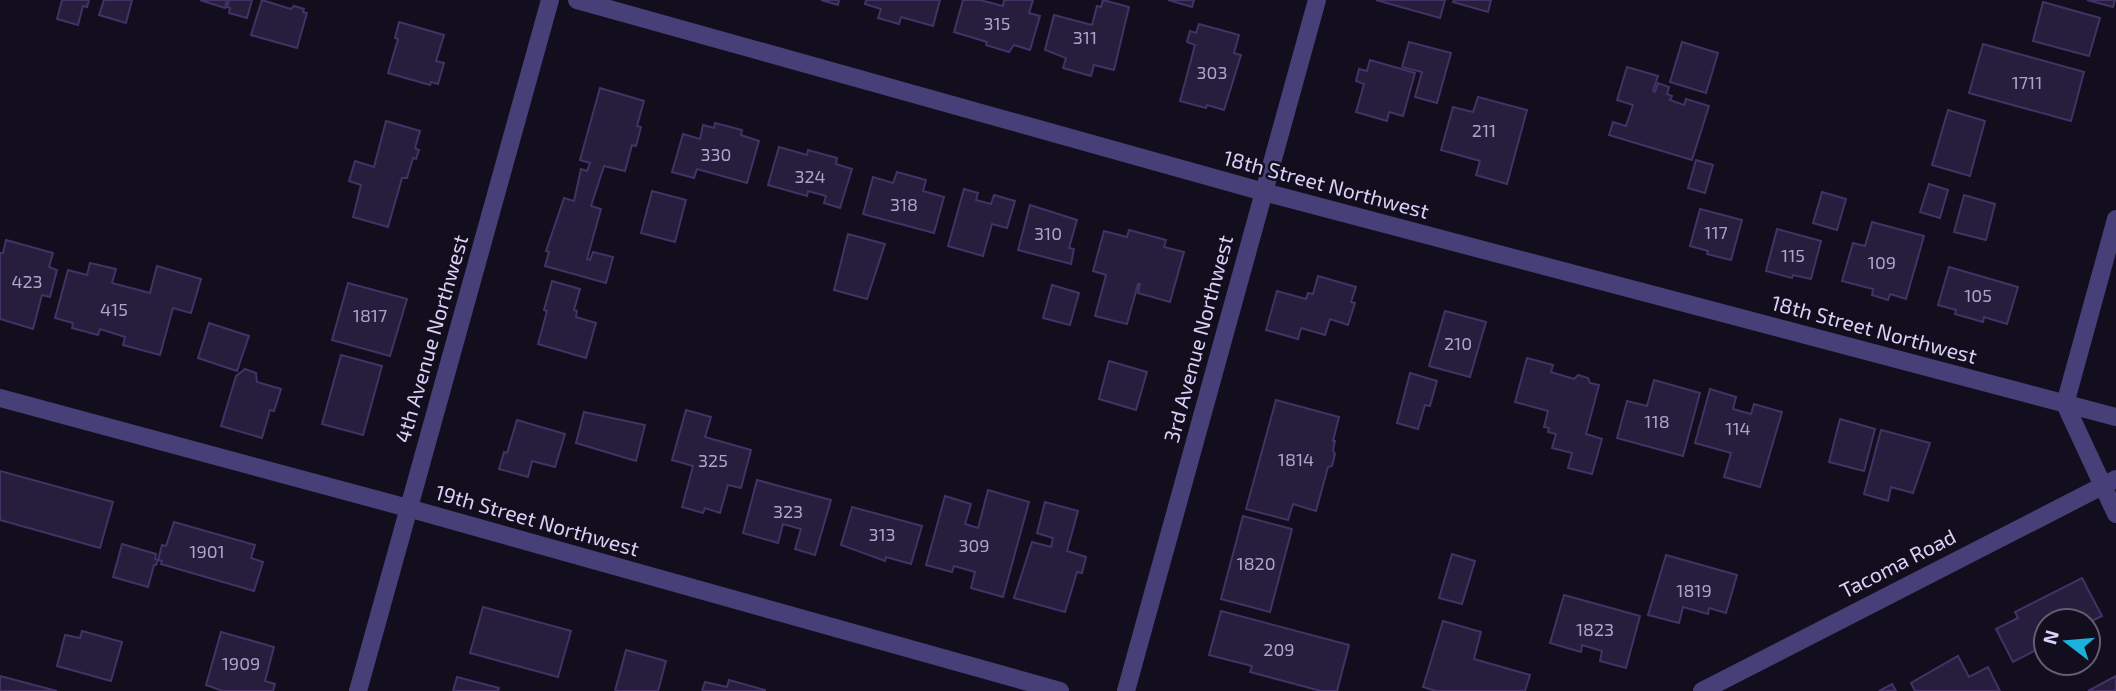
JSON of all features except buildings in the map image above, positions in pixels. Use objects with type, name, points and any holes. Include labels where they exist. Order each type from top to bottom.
[{"type":"street","name":"4th Avenue Northwest","points":[[358,691],[550,0]]},
{"type":"street","name":"18th Street Northwest","points":[[577,0],[1264,192],[2116,416]]},
{"type":"street","name":"3rd Avenue Northwest","points":[[1126,691],[1317,0]]},
{"type":"street","points":[[2116,219],[2065,404],[2109,482],[2116,514]]},
{"type":"street","name":"19th Street Northwest","points":[[0,398],[408,508],[1060,691]]},
{"type":"street","name":"Tacoma Road","points":[[1702,691],[2109,482]]}]
